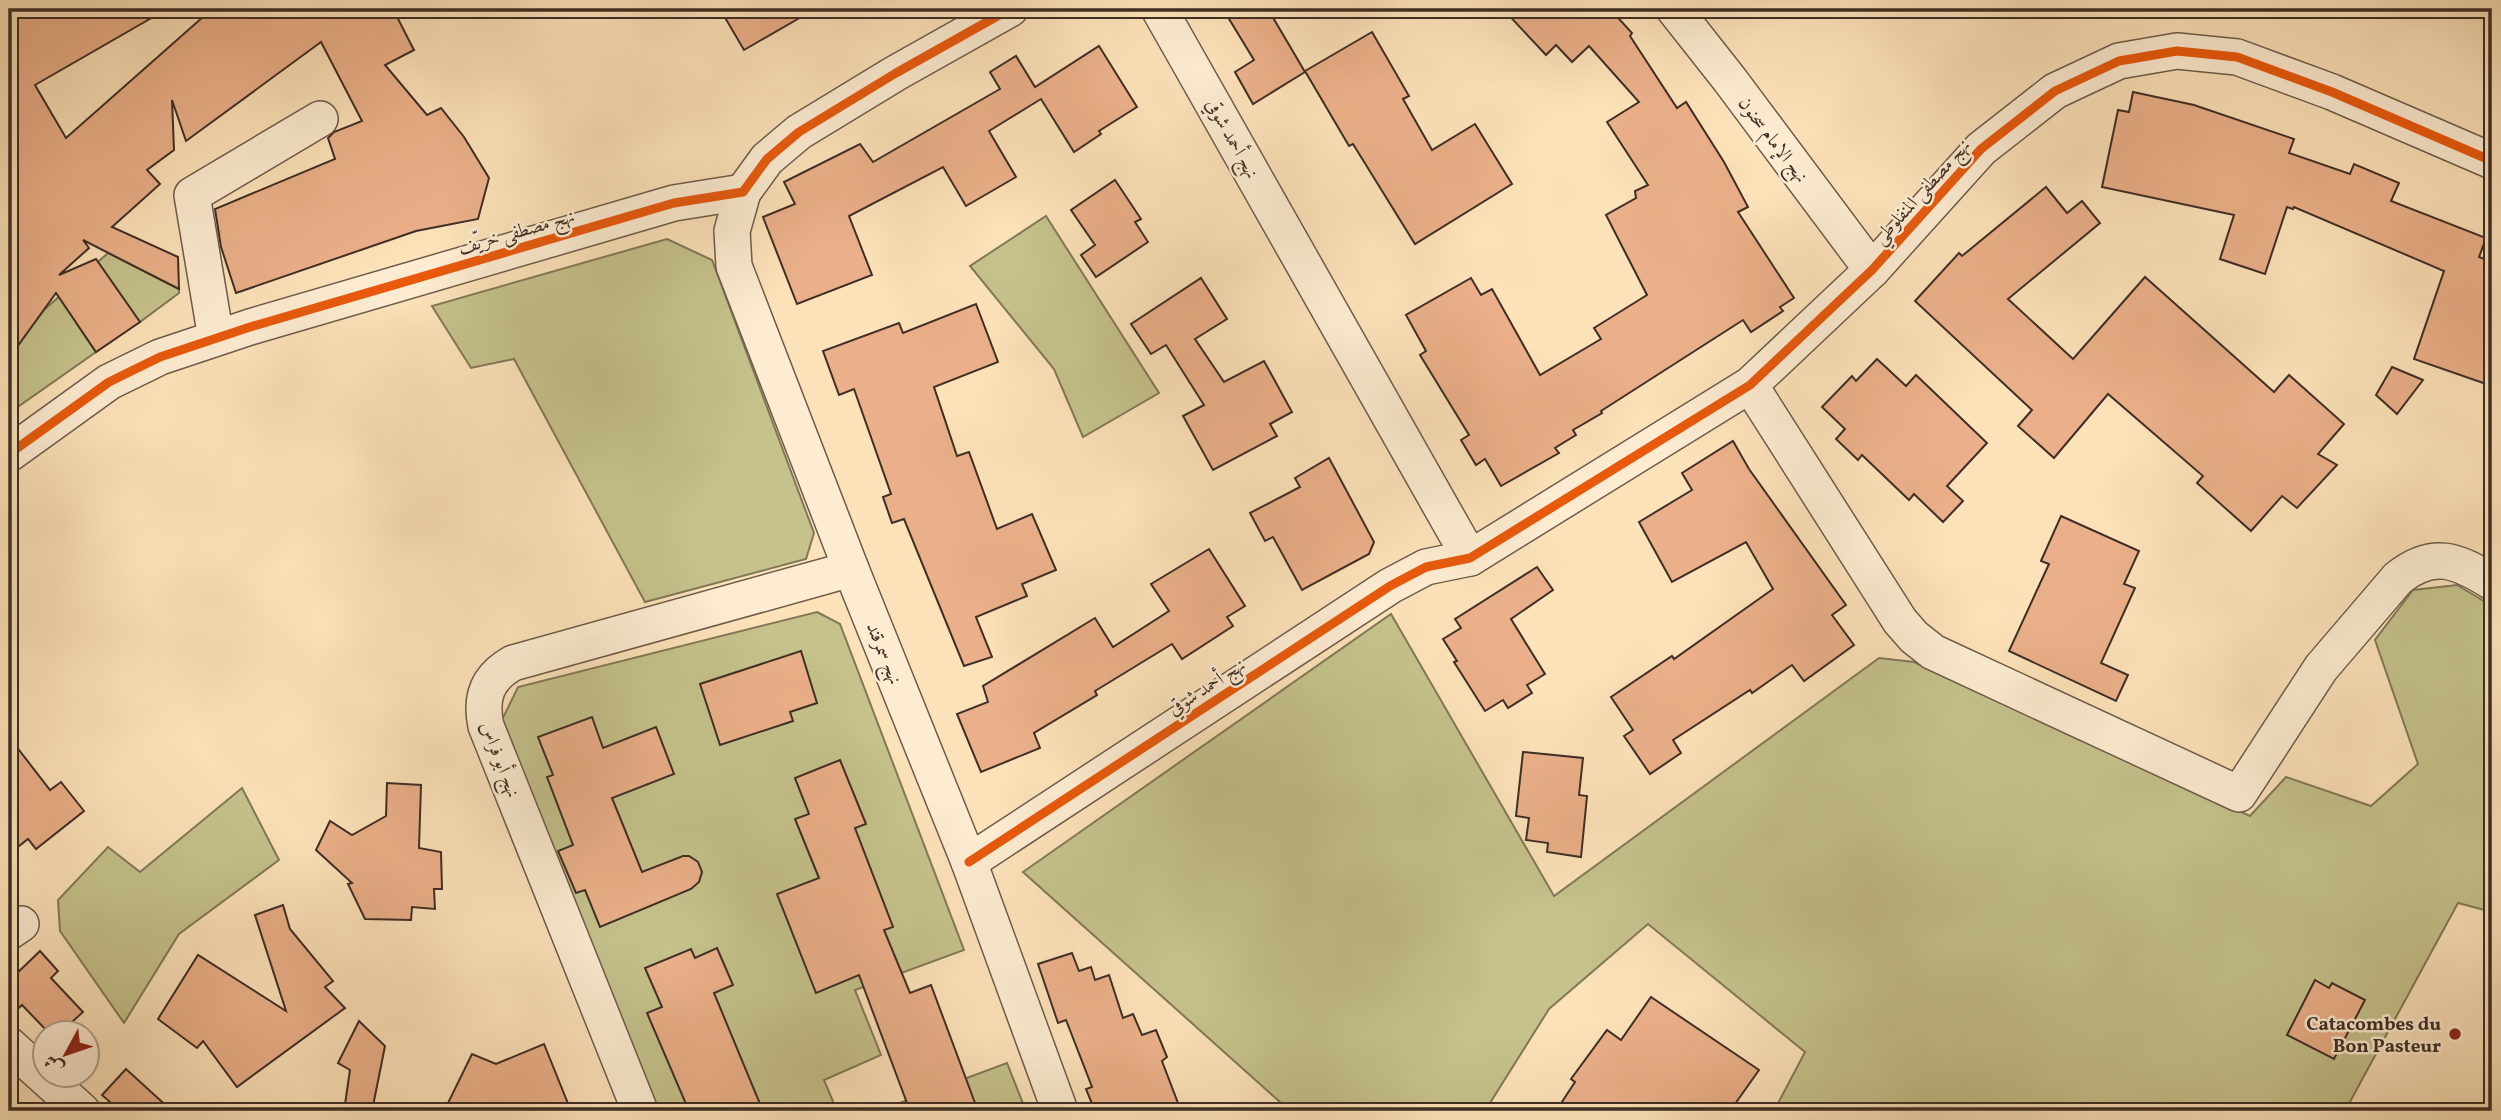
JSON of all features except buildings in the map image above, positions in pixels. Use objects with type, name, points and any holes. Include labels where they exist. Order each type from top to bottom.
[{"type":"street","points":[[743,192],[767,159],[799,132],[896,72],[1010,9]]},
{"type":"street","name":"نهج أحمد شوقي","points":[[969,862],[1390,586],[1426,567],[1470,558],[1160,9]]},
{"type":"street","name":"نهج الإمام سحنون","points":[[1674,9],[1872,270]]},
{"type":"street","name":"نهج مصطفى المنفلوطي","points":[[1470,558],[1750,385],[1872,270],[1981,149],[2055,92],[2119,61],[2177,51],[2236,57],[2332,92],[2492,161]]},
{"type":"street","points":[[216,338],[192,195],[320,119]]},
{"type":"street","name":"نهج مصطفى خريّف","points":[[9,454],[109,382],[160,357],[216,338],[674,203],[743,192]]},
{"type":"street","name":"نهج سمرقند","points":[[743,192],[732,231],[734,266],[851,569],[969,862],[1060,1111]]},
{"type":"street","points":[[1750,385],[1900,621],[1914,638],[1933,652],[2239,794],[2321,668],[2398,578],[2412,567],[2426,561],[2442,560],[2466,566],[2492,582]]},
{"type":"street","name":"نهج أبو فراس","points":[[640,1111],[486,726],[482,707],[487,691],[492,679],[513,663],[851,569]]},
{"type":"street","points":[[9,1045],[82,1111]]},
{"type":"shaded area","points":[[1046,216],[1159,393],[1083,437],[1054,369],[970,266]]},
{"type":"shaded area","points":[[667,239],[712,260],[814,533],[806,559],[645,602],[514,359],[471,368],[432,306]]},
{"type":"shaded area","points":[[108,253],[179,289],[179,293],[140,322],[79,327],[96,352],[9,413],[9,358],[44,310]]},
{"type":"shaded area","points":[[2457,585],[2492,606],[2492,912],[2458,903],[2345,1111],[1774,1111],[1805,1052],[1648,924],[1549,1009],[1485,1111],[1290,1111],[1023,872],[1391,614],[1554,896],[1879,658],[1914,662],[2250,816],[2286,777],[2371,806],[2418,764],[2375,640],[2413,590]]},
{"type":"shaded area","points":[[817,612],[840,624],[964,950],[855,990],[881,1055],[824,1080],[837,1111],[655,1111],[501,722],[518,687]]},
{"type":"shaded area","points":[[242,788],[279,860],[179,934],[124,1023],[60,931],[58,900],[108,847],[140,872]]},
{"type":"shaded area","points":[[1007,1063],[1026,1111],[878,1111]]},
{"type":"cycle path","points":[[9,454],[109,382],[160,357],[250,327],[674,203],[743,192],[767,159],[799,132],[896,73],[1010,9]]},
{"type":"cycle path","points":[[969,862],[1390,586],[1426,567],[1470,558],[1750,385],[1872,270],[1981,149],[2055,91],[2119,61],[2177,51],[2237,57],[2332,92],[2492,161]]},
{"type":"place","name":"Catacombes du Bon Pasteur","points":[[2455,1034]]}]
